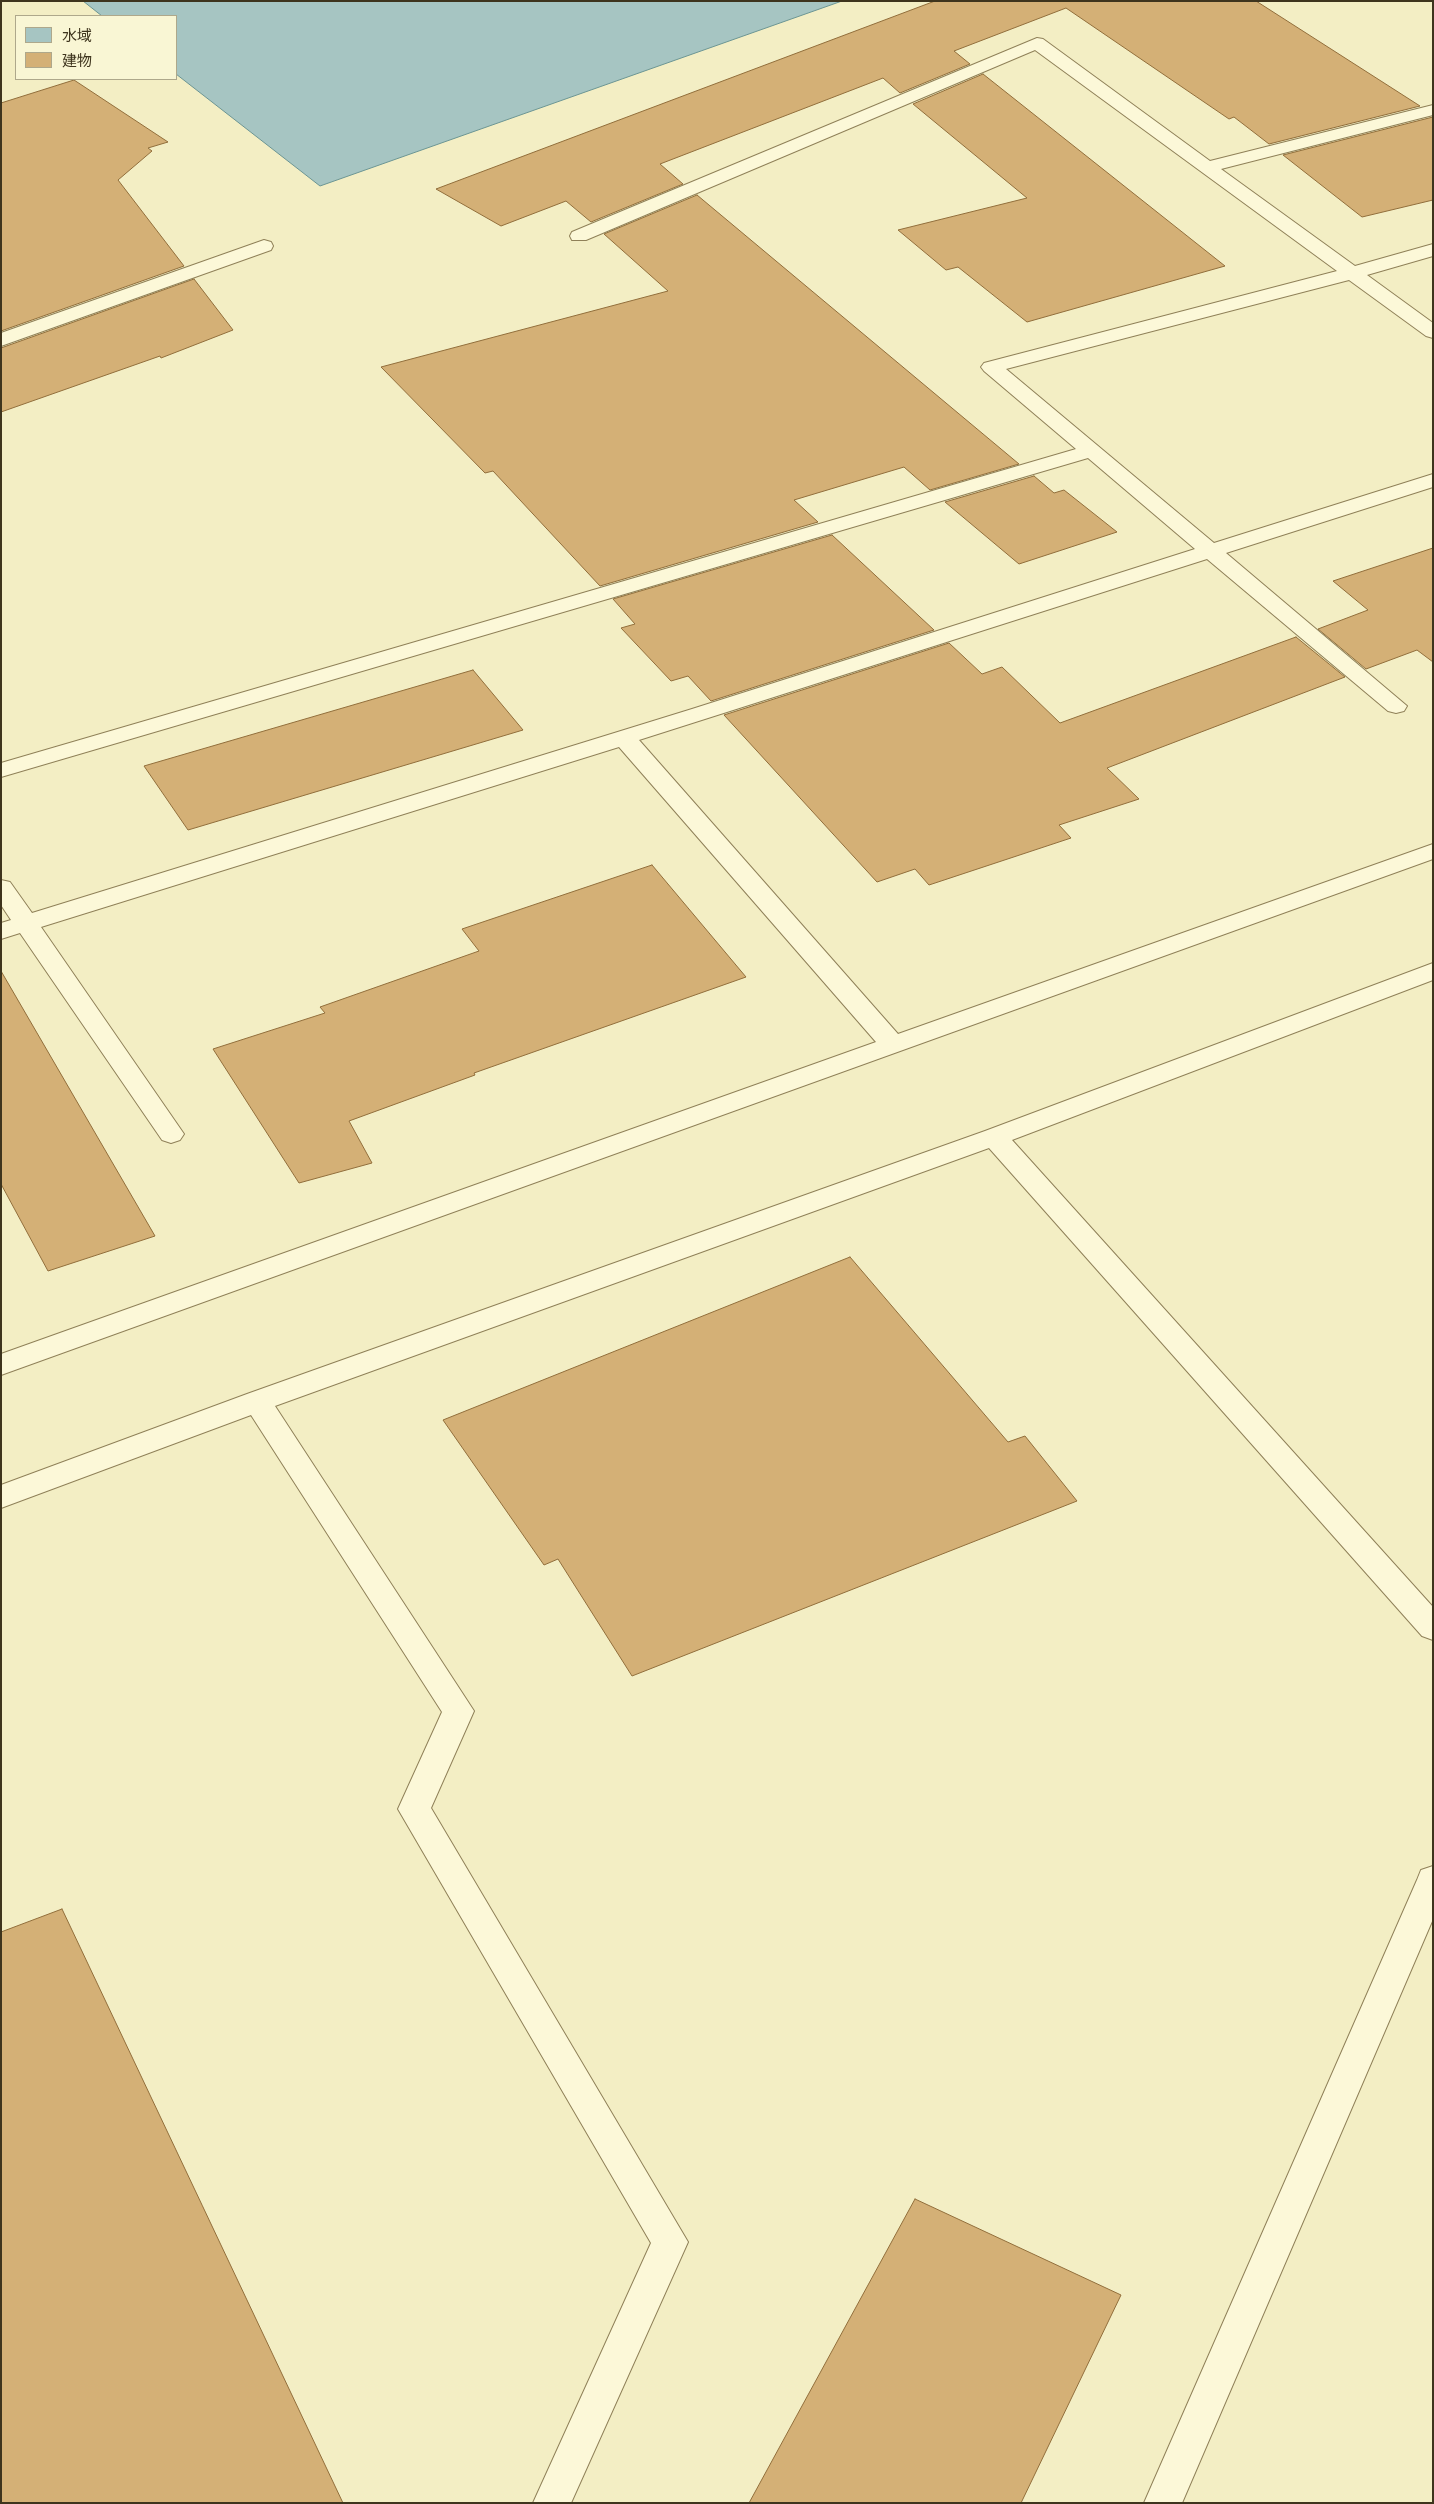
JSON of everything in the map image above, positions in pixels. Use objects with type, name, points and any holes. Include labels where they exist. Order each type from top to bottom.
[{"type":"lane","points":[[579,236],[1037,42],[1433,332]]},
{"type":"lane","points":[[1207,167],[1433,110]]},
{"type":"lane","points":[[1,340],[264,246]]},
{"type":"lane","points":[[1396,706],[1209,552],[991,367],[1353,273],[1433,250]]},
{"type":"lane","points":[[1,770],[1091,451]]},
{"type":"lane","points":[[1,931],[624,738],[1433,480]]},
{"type":"lane","points":[[624,738],[892,1044]]},
{"type":"lane","points":[[1,1364],[1433,851]]},
{"type":"lane","points":[[1,887],[171,1134]]},
{"type":"lane","points":[[1,1497],[994,1136],[1433,970]]},
{"type":"lane","points":[[994,1136],[1433,1628]]},
{"type":"lane","points":[[258,1402],[458,1711],[414,1809],[670,2242],[552,2503]]},
{"type":"lane","points":[[1163,2503],[1433,1880]]},
{"type":"water","points":[[83,1],[842,1],[320,186],[178,76],[178,15],[101,15]]},
{"type":"building","points":[[935,1],[1256,1],[1420,106],[1269,144],[1234,117],[1229,119],[1066,8],[954,51],[970,64],[900,93],[883,78],[660,164],[683,184],[591,222],[566,201],[501,226],[436,189]]},
{"type":"building","points":[[983,74],[1225,266],[1027,322],[958,267],[946,270],[898,230],[1027,198],[913,104]]},
{"type":"building","points":[[74,80],[168,142],[148,148],[152,151],[118,180],[184,266],[1,331],[1,103]]},
{"type":"building","points":[[1433,117],[1433,200],[1362,217],[1283,155]]},
{"type":"building","points":[[697,195],[1019,464],[930,490],[904,467],[794,500],[818,522],[600,586],[493,471],[485,473],[381,367],[668,291],[604,234]]},
{"type":"building","points":[[194,279],[233,330],[161,358],[160,356],[1,412],[1,348]]},
{"type":"building","points":[[1034,476],[1054,493],[1064,490],[1117,532],[1019,564],[945,502]]},
{"type":"building","points":[[832,535],[934,630],[711,701],[688,676],[671,681],[621,628],[635,624],[613,599]]},
{"type":"building","points":[[1433,548],[1433,662],[1417,650],[1366,669],[1318,629],[1368,610],[1333,581]]},
{"type":"building","points":[[1296,637],[1345,677],[1107,768],[1139,799],[1059,825],[1071,838],[929,885],[915,869],[877,882],[724,715],[949,643],[982,674],[1002,667],[1060,723]]},
{"type":"building","points":[[473,670],[523,730],[188,830],[144,766]]},
{"type":"building","points":[[652,865],[746,977],[474,1073],[475,1075],[349,1121],[372,1163],[299,1183],[213,1049],[325,1013],[320,1007],[479,951],[462,929]]},
{"type":"building","points":[[1,971],[155,1236],[48,1271],[1,1184]]},
{"type":"building","points":[[850,1257],[1008,1442],[1025,1436],[1077,1501],[632,1676],[558,1559],[544,1565],[443,1420]]},
{"type":"building","points":[[62,1909],[343,2503],[1,2503],[1,1932]]},
{"type":"building","points":[[915,2199],[1121,2295],[1021,2503],[749,2503]]}]
